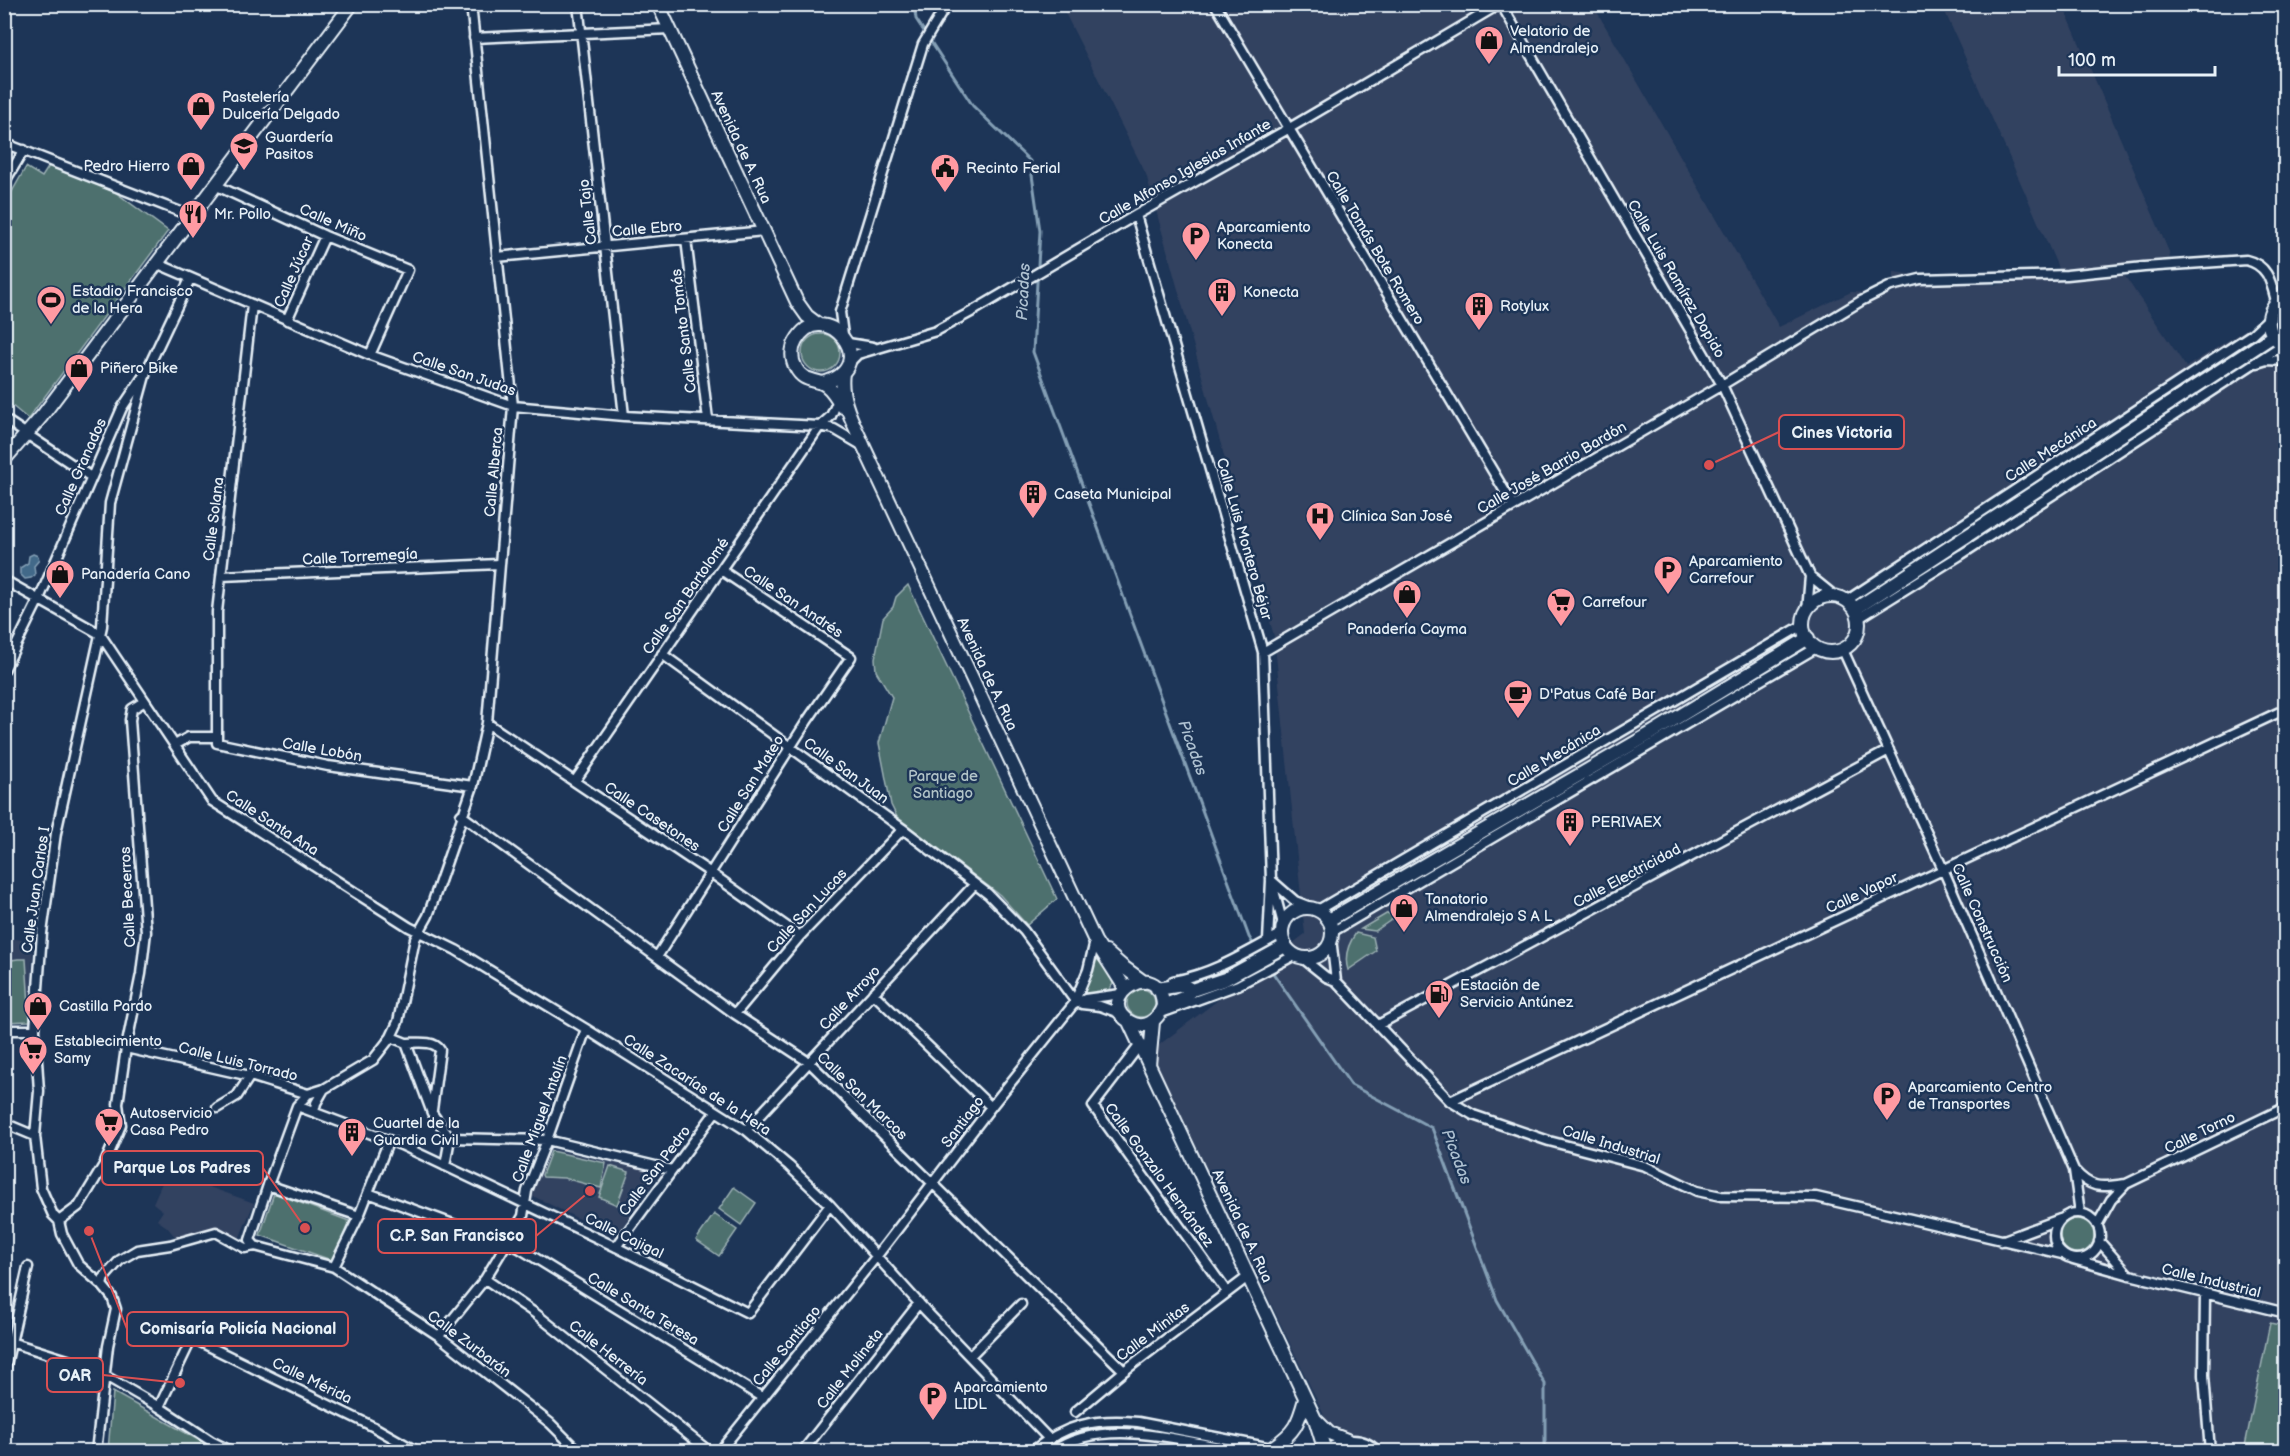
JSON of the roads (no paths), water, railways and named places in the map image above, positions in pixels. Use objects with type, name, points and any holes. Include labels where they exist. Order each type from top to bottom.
[{"type":"street","points":[[4,460],[27,435],[352,4]]},
{"type":"street","name":"Calle Alberca","points":[[308,1094],[324,1089],[373,1060],[391,1037],[398,1022],[415,939],[428,916],[461,815],[473,786],[487,723],[513,406],[471,4]]},
{"type":"street","name":"Calle Tajo","points":[[578,4],[624,416]]},
{"type":"street","name":"Avenida de A. Rua","points":[[658,4],[797,302],[807,316],[822,326]]},
{"type":"street","points":[[845,339],[836,329],[822,326],[808,328],[799,335],[794,345],[792,356],[795,367],[802,376],[812,382],[823,383],[834,380],[845,369],[850,353],[840,312],[923,45],[947,4]]},
{"type":"street","name":"Calle Tomás Bote Romero","points":[[1215,4],[1513,505]]},
{"type":"street","name":"Calle Alfonso Iglesias Infante","points":[[845,369],[858,354],[936,331],[1017,287],[1136,214],[1288,129],[1501,4]]},
{"type":"street","name":"Calle Luis Ramírez Dopido","points":[[1501,4],[1722,385],[1810,576],[1849,606]]},
{"type":"street","points":[[474,39],[670,29]]},
{"type":"street","points":[[4,142],[191,216]]},
{"type":"street","points":[[4,183],[24,150]]},
{"type":"street","name":"Calle Miño","points":[[215,185],[325,236],[408,270],[370,355]]},
{"type":"street","name":"Calle Luis Montero Béjar","points":[[1136,214],[1263,652],[1271,880],[1264,956]]},
{"type":"street","name":"Calle Ebro","points":[[497,257],[764,231]]},
{"type":"street","name":"Calle Júcar","points":[[287,320],[325,236]]},
{"type":"street","name":"Calle Santo Tomás","points":[[686,239],[708,420]]},
{"type":"street","name":"Calle José Barrio Bardón","points":[[1263,652],[1891,286],[1920,279],[2067,275],[2246,260],[2264,269],[2281,298]]},
{"type":"street","name":"Calle San Judas","points":[[156,263],[370,355],[513,406],[624,416],[820,426],[834,429],[864,447]]},
{"type":"street","name":"Calle Granados","points":[[4,670],[39,599],[122,408],[146,372],[190,279]]},
{"type":"street","points":[[1849,606],[1962,554],[2251,364],[2284,345],[2273,336],[2268,319],[2269,312],[2281,298]]},
{"type":"street","name":"Avenida de A. Rua","points":[[797,302],[800,320],[799,335]]},
{"type":"street","name":"Calle Solana","points":[[217,736],[217,612],[252,305]]},
{"type":"street","points":[[822,326],[840,312]]},
{"type":"street","name":"Calle Mecánica","points":[[1849,606],[2252,334],[2268,319]]},
{"type":"street","points":[[1849,606],[2273,336]]},
{"type":"street","name":"Calle Alfonso Iglesias Infante","points":[[845,339],[876,347]]},
{"type":"street","points":[[2251,364],[2267,360],[2286,361]]},
{"type":"street","name":"Avenida de A. Rua","points":[[845,369],[841,386],[852,421],[1095,941],[1123,991]]},
{"type":"street","name":"Calle Juan Carlos I","points":[[105,1376],[108,1346],[116,1309],[112,1297],[78,1264],[41,1188],[36,1136],[39,1091],[35,1030],[42,933],[56,833],[100,634],[110,503],[146,372]]},
{"type":"street","name":"Avenida de A. Rua","points":[[823,383],[830,388],[852,421]]},
{"type":"street","points":[[820,426],[831,416],[838,400]]},
{"type":"street","points":[[4,419],[91,477]]},
{"type":"street","points":[[834,429],[852,421]]},
{"type":"street","name":"Calle San Bartolomé","points":[[574,781],[820,426]]},
{"type":"street","name":"Calle Torremegía","points":[[221,576],[500,564]]},
{"type":"street","name":"Calle San Andrés","points":[[721,570],[851,657]]},
{"type":"street","name":"Calle Luis Ramírez Dopido","points":[[1807,611],[1810,576]]},
{"type":"street","points":[[4,580],[100,634]]},
{"type":"street","points":[[1829,595],[1849,606],[1859,628],[1856,638],[1843,650],[1831,652],[1816,648],[1808,638],[1803,625],[1807,611],[1812,604],[1829,595]]},
{"type":"street","name":"Calle Mecánica","points":[[1315,909],[1803,625]]},
{"type":"street","name":"Calle Santa Ana","points":[[100,634],[212,801],[409,927],[419,931]]},
{"type":"street","points":[[1151,985],[1205,973],[1264,956],[1309,958],[1323,952],[1331,930],[1808,638]]},
{"type":"street","points":[[1331,930],[1816,648]]},
{"type":"street","name":"Calle Construcción","points":[[1843,650],[1943,869],[2074,1170],[2080,1212]]},
{"type":"street","name":"Calle San Juan","points":[[662,654],[988,894],[1024,931],[1074,1003]]},
{"type":"street","name":"Calle San Mateo","points":[[657,957],[790,747],[851,657]]},
{"type":"street","name":"Calle Becerros","points":[[59,1221],[79,1206],[105,1163],[121,1125],[118,1104],[145,942],[130,720],[132,709],[144,701]]},
{"type":"street","name":"Calle Vapor","points":[[1450,1101],[2286,710]]},
{"type":"street","name":"Calle Casetones","points":[[487,723],[711,873],[800,936]]},
{"type":"street","points":[[175,746],[189,737],[217,736]]},
{"type":"street","name":"Calle Lobón","points":[[217,736],[217,743],[328,766],[473,786]]},
{"type":"street","name":"Calle Electricidad","points":[[1378,1025],[1889,750]]},
{"type":"street","name":"Calle San Marcos","points":[[461,815],[735,1014],[810,1063],[1124,1371]]},
{"type":"street","name":"Calle San Lucas","points":[[735,1014],[800,936],[903,830]]},
{"type":"street","points":[[1271,880],[1295,901],[1315,909],[1331,930],[1336,981]]},
{"type":"street","name":"Calle Luis Montero Béjar","points":[[1271,880],[1283,935]]},
{"type":"street","name":"Calle Arroyo","points":[[746,1130],[975,884]]},
{"type":"street","points":[[1159,1014],[1238,985],[1283,935],[1295,910],[1315,909]]},
{"type":"street","name":"Calle Zacarías de la Hera","points":[[419,931],[502,977],[746,1130],[830,1205],[919,1303],[1048,1438]]},
{"type":"street","points":[[1283,935],[1298,956]]},
{"type":"street","name":"Avenida de A. Rua","points":[[1095,941],[1122,966],[1151,985]]},
{"type":"street","name":"Santiago","points":[[876,1257],[1074,1003],[1088,970],[1095,941]]},
{"type":"street","points":[[1074,1003],[1087,1004],[1141,1025],[1185,998],[1192,990],[1225,979],[1264,956]]},
{"type":"street","name":"Calle Industrial","points":[[1298,956],[1326,977],[1336,981],[1450,1101],[1473,1115],[1549,1141],[1645,1166],[1697,1191],[1721,1196],[1816,1197],[2062,1254]]},
{"type":"street","points":[[1126,1018],[1119,1001],[1123,991],[1131,984],[1183,985],[1192,990]]},
{"type":"street","points":[[1149,1066],[1162,1000],[1151,985]]},
{"type":"street","points":[[1074,1003],[1123,991]]},
{"type":"street","points":[[873,993],[991,1107]]},
{"type":"street","name":"Avenida de A. Rua","points":[[1126,1018],[1315,1419],[1325,1451]]},
{"type":"street","name":"Calle Miguel Antolín","points":[[439,1336],[485,1280],[508,1245],[523,1216],[527,1191],[548,1140],[586,1029]]},
{"type":"street","points":[[4,1030],[35,1030]]},
{"type":"street","points":[[391,1037],[406,1042],[434,1044],[440,1050],[432,1113]]},
{"type":"street","points":[[406,1042],[432,1113],[450,1138],[445,1166]]},
{"type":"street","name":"Calle Gonzalo Hernández","points":[[1139,1046],[1093,1106],[1227,1292]]},
{"type":"street","name":"Calle Luis Torrado","points":[[126,1048],[250,1076],[308,1094]]},
{"type":"street","points":[[217,1108],[237,1096],[250,1076]]},
{"type":"street","points":[[314,1112],[324,1089]]},
{"type":"street","points":[[255,1246],[251,1243],[250,1236],[297,1106],[308,1094]]},
{"type":"street","name":"Calle Cajigal","points":[[297,1106],[389,1140],[525,1203],[748,1312],[830,1205]]},
{"type":"street","name":"Calle Torno","points":[[2074,1170],[2085,1182],[2100,1187],[2126,1184],[2286,1107]]},
{"type":"street","name":"Calle San Pedro","points":[[616,1247],[716,1111]]},
{"type":"street","points":[[4,1123],[36,1136]]},
{"type":"street","points":[[450,1138],[548,1140],[672,1170]]},
{"type":"street","points":[[334,1267],[359,1216],[389,1140]]},
{"type":"street","name":"Calle Torno","points":[[2097,1225],[2111,1200],[2126,1184]]},
{"type":"street","points":[[268,1185],[359,1216]]},
{"type":"street","name":"Calle Santa Teresa","points":[[368,1193],[519,1248],[763,1398]]},
{"type":"street","points":[[2001,1241],[2066,1215],[2080,1212],[2087,1215],[2097,1225],[2099,1241],[2093,1253],[2087,1257],[2073,1259],[2062,1254],[2054,1241],[2056,1226],[2060,1219]]},
{"type":"street","name":"Calle Zurbarán","points":[[102,1285],[104,1278],[120,1260],[137,1250],[170,1245],[216,1232],[245,1248],[255,1246],[334,1267],[439,1336],[550,1423],[579,1452]]},
{"type":"street","points":[[2099,1241],[2130,1275]]},
{"type":"street","name":"Calle Santiago","points":[[719,1452],[876,1257]]},
{"type":"street","name":"Calle Industrial","points":[[2073,1259],[2286,1313]]},
{"type":"street","points":[[4,1374],[8,1340],[28,1267]]},
{"type":"street","name":"Calle Minitas","points":[[1075,1412],[1124,1371],[1249,1276]]},
{"type":"street","name":"Calle Herrería","points":[[485,1280],[536,1314],[710,1452]]},
{"type":"street","points":[[2205,1294],[2204,1375],[2210,1452]]},
{"type":"street","name":"Calle Molineta","points":[[802,1452],[919,1303]]},
{"type":"street","points":[[970,1356],[1021,1304]]},
{"type":"street","name":"Calle Mérida","points":[[159,1407],[192,1338],[374,1427],[418,1452]]},
{"type":"street","points":[[8,1340],[90,1367],[233,1452]]},
{"type":"street","points":[[96,1452],[105,1376]]},
{"type":"street","points":[[1273,1447],[1292,1433],[1299,1423],[1305,1399]]},
{"type":"street","name":"Avenida de A. Rua","points":[[1315,1419],[1329,1433],[1347,1440]]},
{"type":"street","points":[[1031,1452],[1060,1431],[1089,1422],[1113,1420],[1138,1422],[1293,1452]]},
{"type":"street","points":[[1052,1452],[1097,1434],[1131,1432],[1244,1452]]},
{"type":"street","points":[[1325,1451],[1337,1442],[1347,1440],[1366,1443],[1378,1452]]},
{"type":"waterway","name":"Picadas","points":[[914,4],[916,19],[973,106],[1030,161],[1040,231],[1033,352],[1249,937],[1255,947]]},
{"type":"waterway","name":"Picadas","points":[[1264,960],[1351,1085],[1432,1128],[1497,1300],[1545,1384],[1545,1452]]},
{"type":"place","name":"Velatorio de Almendralejo","points":[[1489,66]]},
{"type":"place","name":"Pastelería Dulcería Delgado","points":[[201,132]]},
{"type":"place","name":"Guardería Pasitos","points":[[244,172]]},
{"type":"place","name":"Pedro Hierro","points":[[191,192]]},
{"type":"place","name":"Recinto Ferial","points":[[945,194]]},
{"type":"place","name":"Mr. Pollo","points":[[193,240]]},
{"type":"place","name":"Aparcamiento Konecta","points":[[1196,262]]},
{"type":"place","name":"Konecta","points":[[1222,318]]},
{"type":"place","name":"Estadio Francisco de la Hera","points":[[51,326]]},
{"type":"place","name":"Rotylux","points":[[1479,332]]},
{"type":"place","name":"Piñero Bike","points":[[79,394]]},
{"type":"place","name":"Cines Victoria","points":[[1709,465]]},
{"type":"place","name":"Caseta Municipal","points":[[1033,520]]},
{"type":"place","name":"Clínica San José","points":[[1320,542]]},
{"type":"place","name":"Aparcamiento Carrefour","points":[[1668,596]]},
{"type":"place","name":"Panadería Cano","points":[[60,600]]},
{"type":"place","name":"Panadería Cayma","points":[[1407,620]]},
{"type":"place","name":"Carrefour","points":[[1561,628]]},
{"type":"place","name":"D'Patus Café Bar","points":[[1518,720]]},
{"type":"place","name":"PERIVAEX","points":[[1570,848]]},
{"type":"place","name":"Tanatorio Almendralejo S A L","points":[[1404,934]]},
{"type":"place","name":"Estación de Servicio Antúnez","points":[[1439,1020]]},
{"type":"place","name":"Castilla Pardo","points":[[38,1032]]},
{"type":"place","name":"Establecimiento Samy","points":[[33,1076]]},
{"type":"place","name":"Aparcamiento Centro de Transportes","points":[[1887,1122]]},
{"type":"place","name":"Autoservicio Casa Pedro","points":[[109,1148]]},
{"type":"place","name":"Cuartel de la Guardia Civil","points":[[352,1158]]},
{"type":"place","name":"C.P. San Francisco","points":[[590,1191]]},
{"type":"place","name":"Parque Los Padres","points":[[305,1228]]},
{"type":"place","name":"Comisaría Policía Nacional","points":[[89,1231]]},
{"type":"place","name":"OAR","points":[[180,1383]]},
{"type":"place","name":"Aparcamiento LIDL","points":[[933,1422]]},
{"type":"park label","name":"Parque de Santiago","points":[[943,784]]}]
